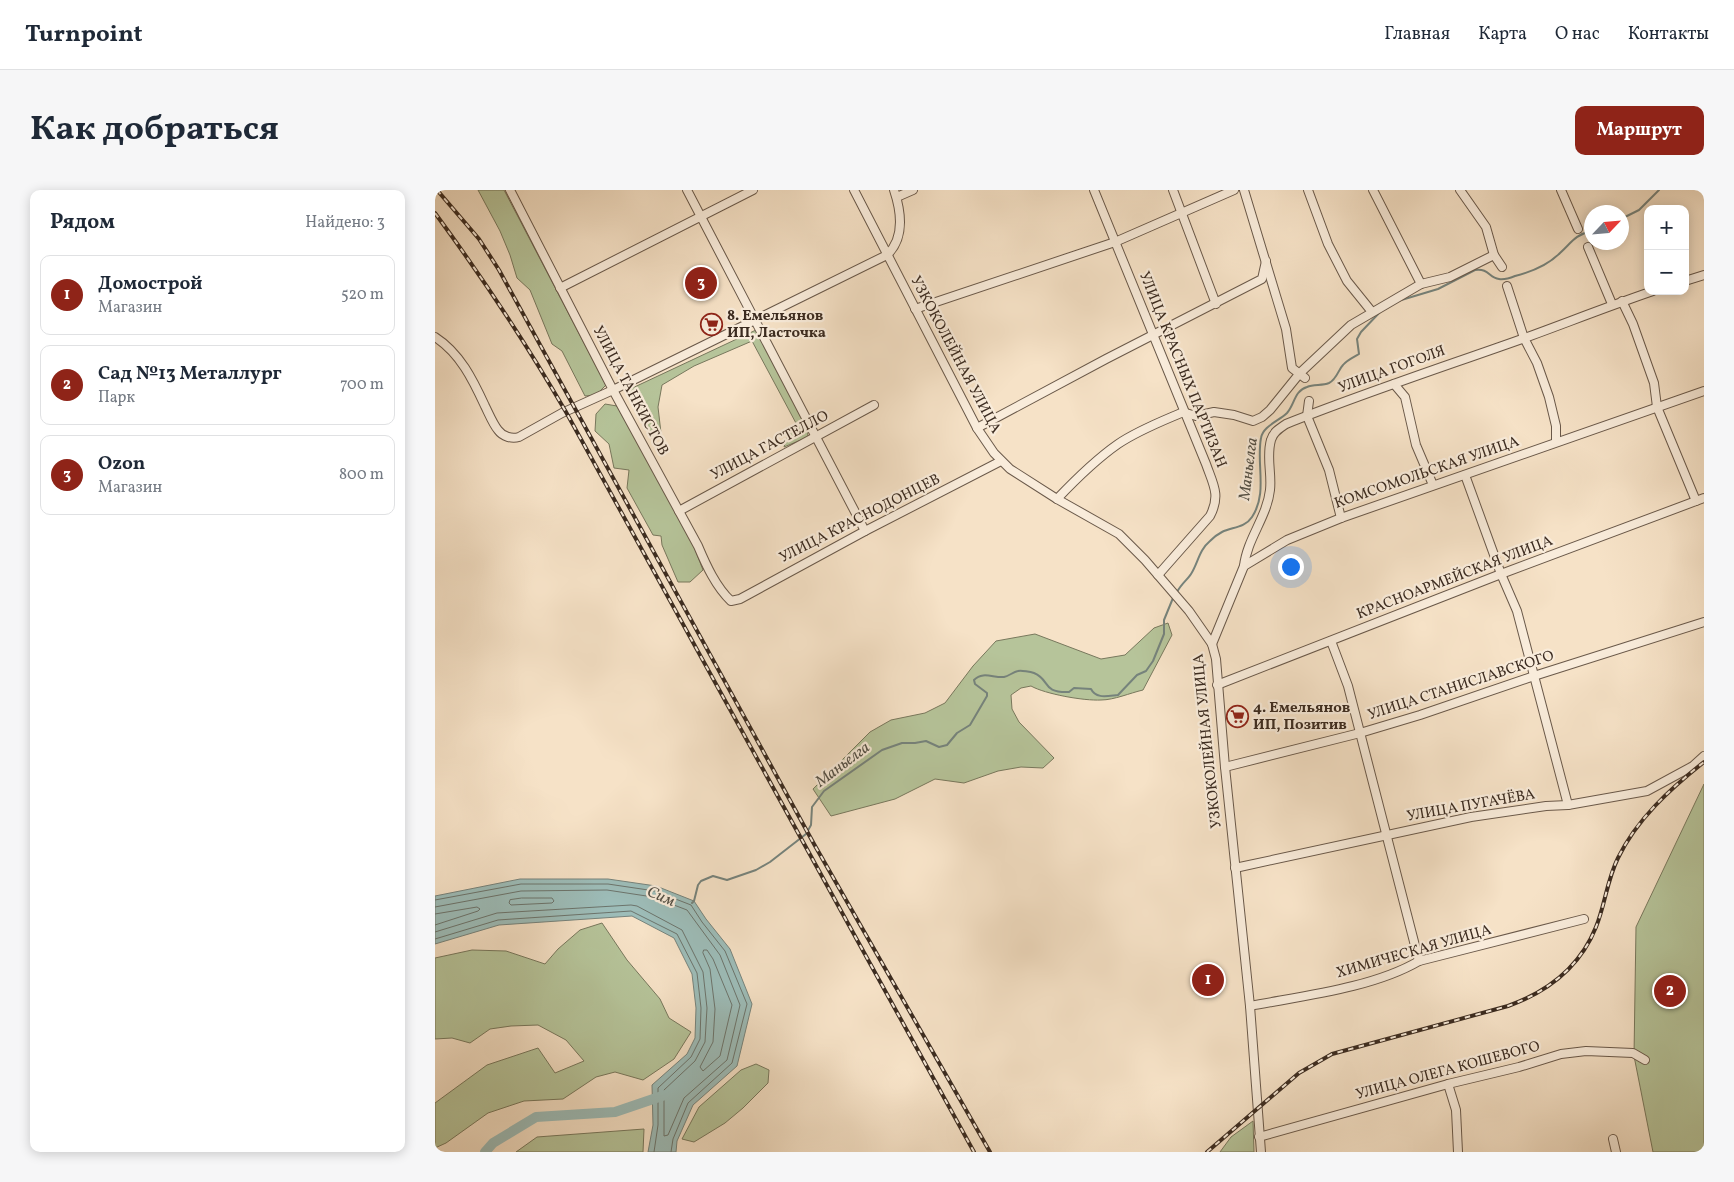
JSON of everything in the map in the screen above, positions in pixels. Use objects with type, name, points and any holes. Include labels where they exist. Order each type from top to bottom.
[{"type":"street","name":"УЛИЦА ТАНКИСТОВ","points":[[509,190],[613,390],[711,572],[731,601]]},
{"type":"street","points":[[687,190],[865,531]]},
{"type":"street","points":[[560,288],[753,190]]},
{"type":"street","name":"УЗКОКОЛЕЙНАЯ УЛИЦА","points":[[854,190],[987,444],[1001,461],[1057,499],[1119,534],[1182,603],[1212,644],[1216,659],[1225,767],[1250,1006],[1261,1152]]},
{"type":"street","points":[[435,337],[447,345],[461,361],[497,430],[513,438],[887,255],[896,242],[900,229],[900,215],[895,193],[913,190]]},
{"type":"street","name":"УЛИЦА КРАСНЫХ ПАРТИЗАН","points":[[1094,190],[1185,413],[1214,486],[1216,496],[1215,505],[1210,516],[1158,575]]},
{"type":"street","points":[[1173,190],[1216,304]]},
{"type":"street","points":[[915,309],[1115,242],[1234,190]]},
{"type":"street","points":[[1243,190],[1286,329],[1292,368],[1303,376]]},
{"type":"street","points":[[1308,190],[1329,244],[1347,281],[1372,312]]},
{"type":"street","points":[[1373,190],[1421,284]]},
{"type":"street","points":[[1459,190],[1486,227],[1494,255],[1501,267]]},
{"type":"street","points":[[1561,190],[1578,229]]},
{"type":"street","points":[[1589,250],[1612,304]]},
{"type":"street","points":[[1057,499],[1083,471],[1119,444],[1145,428],[1185,413],[1196,416],[1214,412],[1234,415],[1253,421],[1263,417],[1351,325],[1421,284],[1450,277],[1494,255]]},
{"type":"street","points":[[977,428],[1262,279],[1266,261]]},
{"type":"street","points":[[1689,280],[1704,275]]},
{"type":"street","points":[[1507,286],[1524,338],[1537,363],[1549,397],[1556,426],[1556,442]]},
{"type":"street","name":"УЛИЦА ГОГОЛЯ","points":[[1244,566],[1246,553],[1264,513],[1270,490],[1268,457],[1271,438],[1277,430],[1307,416],[1644,294]]},
{"type":"street","points":[[1622,301],[1633,324],[1654,384],[1657,407],[1700,500]]},
{"type":"street","points":[[1394,384],[1405,397],[1416,445],[1433,485]]},
{"type":"street","name":"КОМСОМОЛЬСКАЯ УЛИЦА","points":[[1244,566],[1287,540],[1341,518],[1704,390]]},
{"type":"street","points":[[1309,401],[1307,416],[1329,470],[1341,518]]},
{"type":"street","name":"УЛИЦА ГАСТЕЛЛО","points":[[679,510],[874,405]]},
{"type":"street","name":"УЛИЦА КРАСНОДОНЦЕВ","points":[[731,601],[741,599],[865,531],[1001,461]]},
{"type":"street","points":[[1465,475],[1501,574],[1517,611],[1568,805]]},
{"type":"street","name":"КРАСНОАРМЕЙСКАЯ УЛИЦА","points":[[1217,685],[1501,574],[1700,500]]},
{"type":"street","points":[[1212,644],[1244,566]]},
{"type":"street","name":"УЛИЦА СТАНИСЛАВСКОГО","points":[[1225,767],[1359,733],[1420,715],[1534,676],[1704,622]]},
{"type":"street","points":[[1331,641],[1348,686],[1419,961]]},
{"type":"street","name":"УЛИЦА ПУГАЧЁВА","points":[[1235,868],[1471,817],[1546,806],[1568,805],[1647,791],[1693,766],[1704,756]]},
{"type":"street","name":"ХИМИЧЕСКАЯ УЛИЦА","points":[[1250,1006],[1361,984],[1403,971],[1419,961],[1584,920]]},
{"type":"street","name":"УЛИЦА ОЛЕГА КОШЕВОГО","points":[[1259,1137],[1561,1054],[1586,1051],[1633,1053],[1645,1060]]},
{"type":"street","points":[[1448,1084],[1456,1110],[1458,1152]]},
{"type":"street","points":[[1613,1138],[1615,1152]]},
{"type":"green space","points":[[478,190],[504,190],[606,385],[596,395],[585,396],[562,351],[552,344],[530,290],[517,278],[500,231]]},
{"type":"green space","points":[[756,330],[807,427],[808,437],[784,447],[787,437],[797,425],[752,341],[694,366],[662,385],[658,407],[661,433],[653,440],[626,391]]},
{"type":"green space","points":[[605,404],[617,406],[691,539],[703,570],[690,582],[678,582],[662,545],[661,536],[653,535],[627,488],[629,470],[614,468],[609,444],[595,431],[596,414]]},
{"type":"green space","points":[[1168,623],[1172,635],[1143,690],[1106,700],[1065,696],[1045,692],[1031,686],[1021,688],[1011,695],[1012,709],[1019,722],[1054,758],[1043,768],[1021,767],[998,771],[964,783],[935,779],[895,799],[831,816],[813,789],[870,732],[891,720],[925,713],[945,703],[973,666],[996,641],[1035,634],[1101,659],[1125,655],[1154,628]]},
{"type":"green space","points":[[1704,784],[1704,1152],[1653,1152],[1634,1056],[1636,927]]},
{"type":"green space","points":[[602,923],[627,960],[660,999],[669,1018],[691,1032],[674,1059],[643,1080],[615,1072],[596,1077],[563,1099],[524,1101],[488,1113],[446,1143],[435,1148],[435,1103],[487,1065],[538,1048],[555,1073],[584,1061],[566,1040],[538,1025],[490,1029],[470,1043],[452,1038],[435,1039],[435,958],[472,950],[506,951],[545,964],[558,949],[580,930]]},
{"type":"green space","points":[[756,1064],[769,1070],[768,1083],[725,1123],[694,1142],[682,1139],[699,1107],[741,1070]]},
{"type":"green space","points":[[1253,1121],[1254,1152],[1220,1152],[1231,1137]]},
{"type":"green space","points":[[644,1129],[643,1152],[516,1152],[537,1137]]},
{"type":"water","points":[[520,879],[608,879],[656,886],[694,901],[730,949],[752,1004],[737,1066],[693,1105],[677,1141],[676,1152],[648,1152],[653,1125],[652,1085],[687,1054],[695,1038],[696,1008],[692,974],[674,938],[632,916],[499,925],[435,944],[435,896]]},
{"type":"waterway","name":"Маньелга","points":[[1629,215],[1639,210],[1659,190]]},
{"type":"waterway","name":"Маньелга","points":[[1398,301],[1438,289],[1475,270],[1483,270],[1493,277],[1501,279],[1527,272],[1550,261],[1577,237],[1584,234]]},
{"type":"waterway","name":"Маньелга","points":[[1177,592],[1191,574],[1206,545],[1220,533],[1249,521],[1257,508],[1261,488],[1260,448],[1262,434],[1287,413],[1300,391],[1310,386],[1329,383],[1345,363],[1359,354],[1357,339],[1361,332],[1381,311]]},
{"type":"waterway","name":"Маньелга","points":[[692,903],[701,881],[713,876],[727,880],[756,870],[770,862],[806,834],[811,825],[812,807],[824,791],[882,750],[902,743],[926,741],[939,747],[947,745],[957,733],[970,725],[987,696],[987,693],[975,684],[974,680],[977,677],[985,675],[1004,677],[1024,671],[1034,673],[1043,679],[1047,686],[1060,692],[1069,692],[1074,688],[1091,689],[1099,696],[1118,695],[1137,675],[1146,671],[1153,661],[1164,634],[1164,620],[1173,598]]},
{"type":"waterway","name":"Сим","points":[[485,1152],[493,1143],[536,1117],[615,1112],[665,1095]]},
{"type":"railway","points":[[437,190],[479,239],[499,270],[814,844],[990,1152]]},
{"type":"railway","points":[[435,213],[503,311],[566,412],[974,1152]]},
{"type":"railway","points":[[1207,1152],[1299,1073],[1332,1054],[1508,1006],[1536,993],[1561,976],[1581,954],[1589,941],[1599,919],[1614,866],[1635,830],[1667,794],[1704,762]]},
{"type":"place","name":"Ozon","points":[[701,283]]},
{"type":"place","name":"8. Емельянов ИП, Ласточка","points":[[711,325]]},
{"type":"place","name":"4. Емельянов ИП, Позитив","points":[[1237,717]]},
{"type":"place","name":"Домострой","points":[[1208,980]]},
{"type":"place","name":"Сад №13 Металлург","points":[[1670,991]]}]
